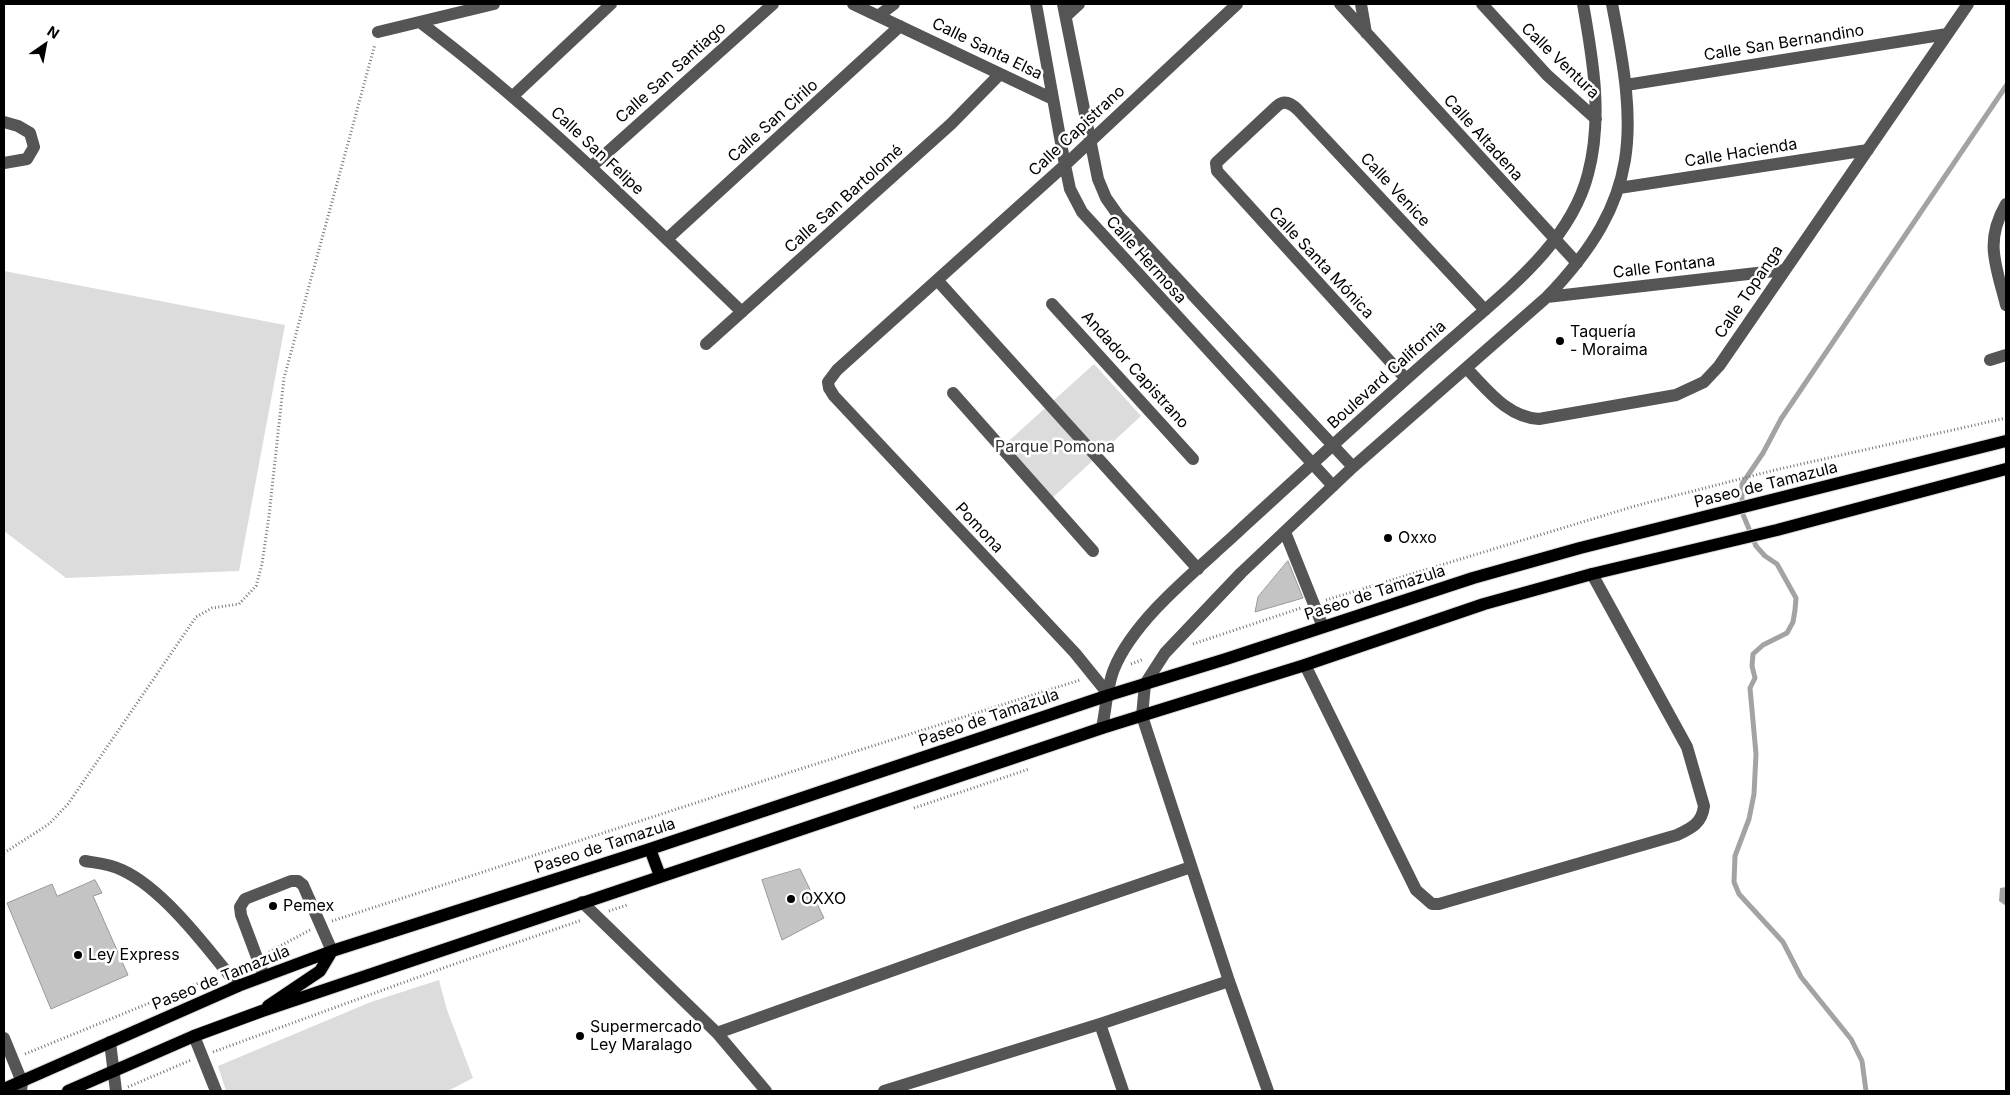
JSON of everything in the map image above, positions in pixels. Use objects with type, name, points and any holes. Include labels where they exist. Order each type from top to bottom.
[{"type":"main road","name":"Paseo de Tamazula","points":[[4,1089],[22,1086],[110,1042],[264,976],[1108,695],[1473,578],[1768,500],[2006,441]]},
{"type":"main road","points":[[68,1091],[194,1036],[262,1011],[1102,728],[1305,665],[1484,604],[1592,574],[1776,530],[2006,469]]},
{"type":"main road","points":[[650,849],[660,876]]},
{"type":"main road","points":[[262,1011],[282,995],[320,971],[332,952]]},
{"type":"street","points":[[378,32],[494,4]]},
{"type":"street","points":[[513,96],[611,4]]},
{"type":"street","name":"Calle San Santiago","points":[[591,167],[773,4]]},
{"type":"street","name":"Calle Santa Elsa","points":[[853,4],[1053,99]]},
{"type":"street","points":[[878,16],[894,4]]},
{"type":"street","name":"Calle Hermosa","points":[[1036,4],[1070,189],[1082,212],[1100,235],[1333,486]]},
{"type":"street","points":[[1064,10],[1079,4]]},
{"type":"street","name":"Calle Capistrano","points":[[828,382],[837,370],[1065,165],[1237,4]]},
{"type":"street","name":"Calle Altadena","points":[[1340,4],[1577,263]]},
{"type":"street","points":[[1361,4],[1366,34]]},
{"type":"street","name":"Calle Ventura","points":[[1482,4],[1546,76],[1596,119]]},
{"type":"street","name":"Boulevard California","points":[[1102,728],[1113,669],[1132,639],[1156,610],[1331,446],[1484,310],[1555,240],[1580,199],[1588,175],[1596,119],[1593,59],[1583,4]]},
{"type":"street","points":[[1268,1091],[1229,981],[1142,716],[1145,684],[1165,653],[1241,573],[1353,468],[1548,297],[1594,240],[1619,188],[1628,147],[1626,85],[1612,4]]},
{"type":"street","name":"Calle Topanga","points":[[1467,369],[1508,408],[1525,418],[1539,419],[1676,395],[1704,382],[1719,366],[1968,4]]},
{"type":"street","name":"Calle Hermosa","points":[[1064,10],[1092,140],[1098,179],[1106,198],[1118,215],[1353,468]]},
{"type":"street","name":"Calle San Felipe","points":[[421,22],[513,96],[591,167],[742,312]]},
{"type":"street","name":"Calle San Cirilo","points":[[667,239],[900,26]]},
{"type":"street","name":"Calle San Bernandino","points":[[1626,85],[1947,34]]},
{"type":"street","name":"Calle San Bartolomé","points":[[706,344],[951,124],[1000,74]]},
{"type":"street","name":"Calle Venice","points":[[1216,167],[1219,160],[1277,106],[1282,102],[1286,103],[1298,110],[1484,310]]},
{"type":"street","points":[[4,122],[18,126],[30,133],[34,146],[27,159],[4,163]]},
{"type":"street","name":"Calle Hacienda","points":[[1619,188],[1868,150]]},
{"type":"street","name":"Calle Santa Mónica","points":[[1216,167],[1219,176],[1406,379]]},
{"type":"street","points":[[2006,204],[1996,224],[1992,248],[2006,305]]},
{"type":"street","name":"Calle Fontana","points":[[1548,297],[1784,270]]},
{"type":"street","points":[[938,281],[1198,569]]},
{"type":"street","name":"Andador Capistrano","points":[[1052,304],[1193,459]]},
{"type":"street","points":[[1990,360],[2006,356]]},
{"type":"street","name":"Pomona","points":[[828,382],[834,396],[1074,653],[1108,695]]},
{"type":"street","points":[[953,393],[1093,551]]},
{"type":"street","points":[[1285,532],[1323,627]]},
{"type":"street","points":[[1305,665],[1416,890],[1432,904],[1439,904],[1677,835],[1694,827],[1703,815],[1704,806],[1687,747],[1592,574]]},
{"type":"street","points":[[85,861],[121,869],[148,886],[172,910],[238,986]]},
{"type":"street","points":[[717,1033],[1023,924],[1192,867]]},
{"type":"street","points":[[264,976],[241,915],[240,907],[245,899],[291,881],[298,880],[304,885],[332,952]]},
{"type":"street","points":[[582,902],[717,1033],[766,1091]]},
{"type":"street","points":[[884,1091],[1100,1024],[1229,981]]},
{"type":"street","points":[[1100,1024],[1123,1091]]},
{"type":"street","points":[[194,1036],[216,1091]]},
{"type":"street","points":[[4,1038],[14,1059],[22,1086]]},
{"type":"street","points":[[110,1042],[115,1072],[121,1090]]},
{"type":"path","points":[[4,853],[48,824],[68,804],[196,617],[212,608],[239,604],[256,586],[262,564],[269,516],[284,378],[378,32]]},
{"type":"path","points":[[1113,669],[1314,604],[1635,506],[1775,470],[2006,418]]},
{"type":"path","points":[[258,958],[321,925],[778,776],[1093,676]]},
{"type":"path","points":[[909,809],[1036,767]]},
{"type":"path","points":[[121,1090],[202,1056],[446,967],[633,902]]},
{"type":"path","points":[[14,1059],[226,971]]},
{"type":"green space","points":[[4,271],[285,325],[239,571],[66,578],[4,531]]},
{"type":"green space","name":"Parque Pomona","points":[[1094,364],[1141,416],[1049,501],[1002,447]]},
{"type":"green space","points":[[439,980],[447,1010],[473,1078],[448,1091],[226,1091],[218,1066],[371,1002]]},
{"type":"shaded area","points":[[2006,887],[2006,906],[1999,901],[2000,888]]},
{"type":"building","points":[[1288,561],[1303,598],[1255,612],[1258,597]]},
{"type":"building","name":"OXXO","points":[[800,869],[824,918],[782,940],[762,880]]},
{"type":"building","points":[[95,880],[102,893],[93,896],[128,975],[51,1009],[7,903],[52,884],[57,896]]},
{"type":"waterway","points":[[1866,1091],[1862,1061],[1851,1039],[1801,977],[1783,942],[1739,894],[1734,882],[1735,856],[1749,819],[1754,794],[1756,754],[1750,688],[1755,678],[1752,666],[1753,654],[1763,645],[1787,633],[1793,622],[1796,598],[1777,564],[1765,556],[1756,546],[1742,512],[1742,484],[1763,453],[1781,419],[2006,86]]},
{"type":"place","name":"Taquería - Moraima","points":[[1560,341]]},
{"type":"place","name":"Oxxo","points":[[1388,538]]},
{"type":"place","name":"OXXO","points":[[791,899]]},
{"type":"place","name":"Pemex","points":[[273,906]]},
{"type":"place","name":"Ley Express","points":[[78,955]]},
{"type":"place","name":"Supermercado Ley Maralago","points":[[580,1036]]}]
